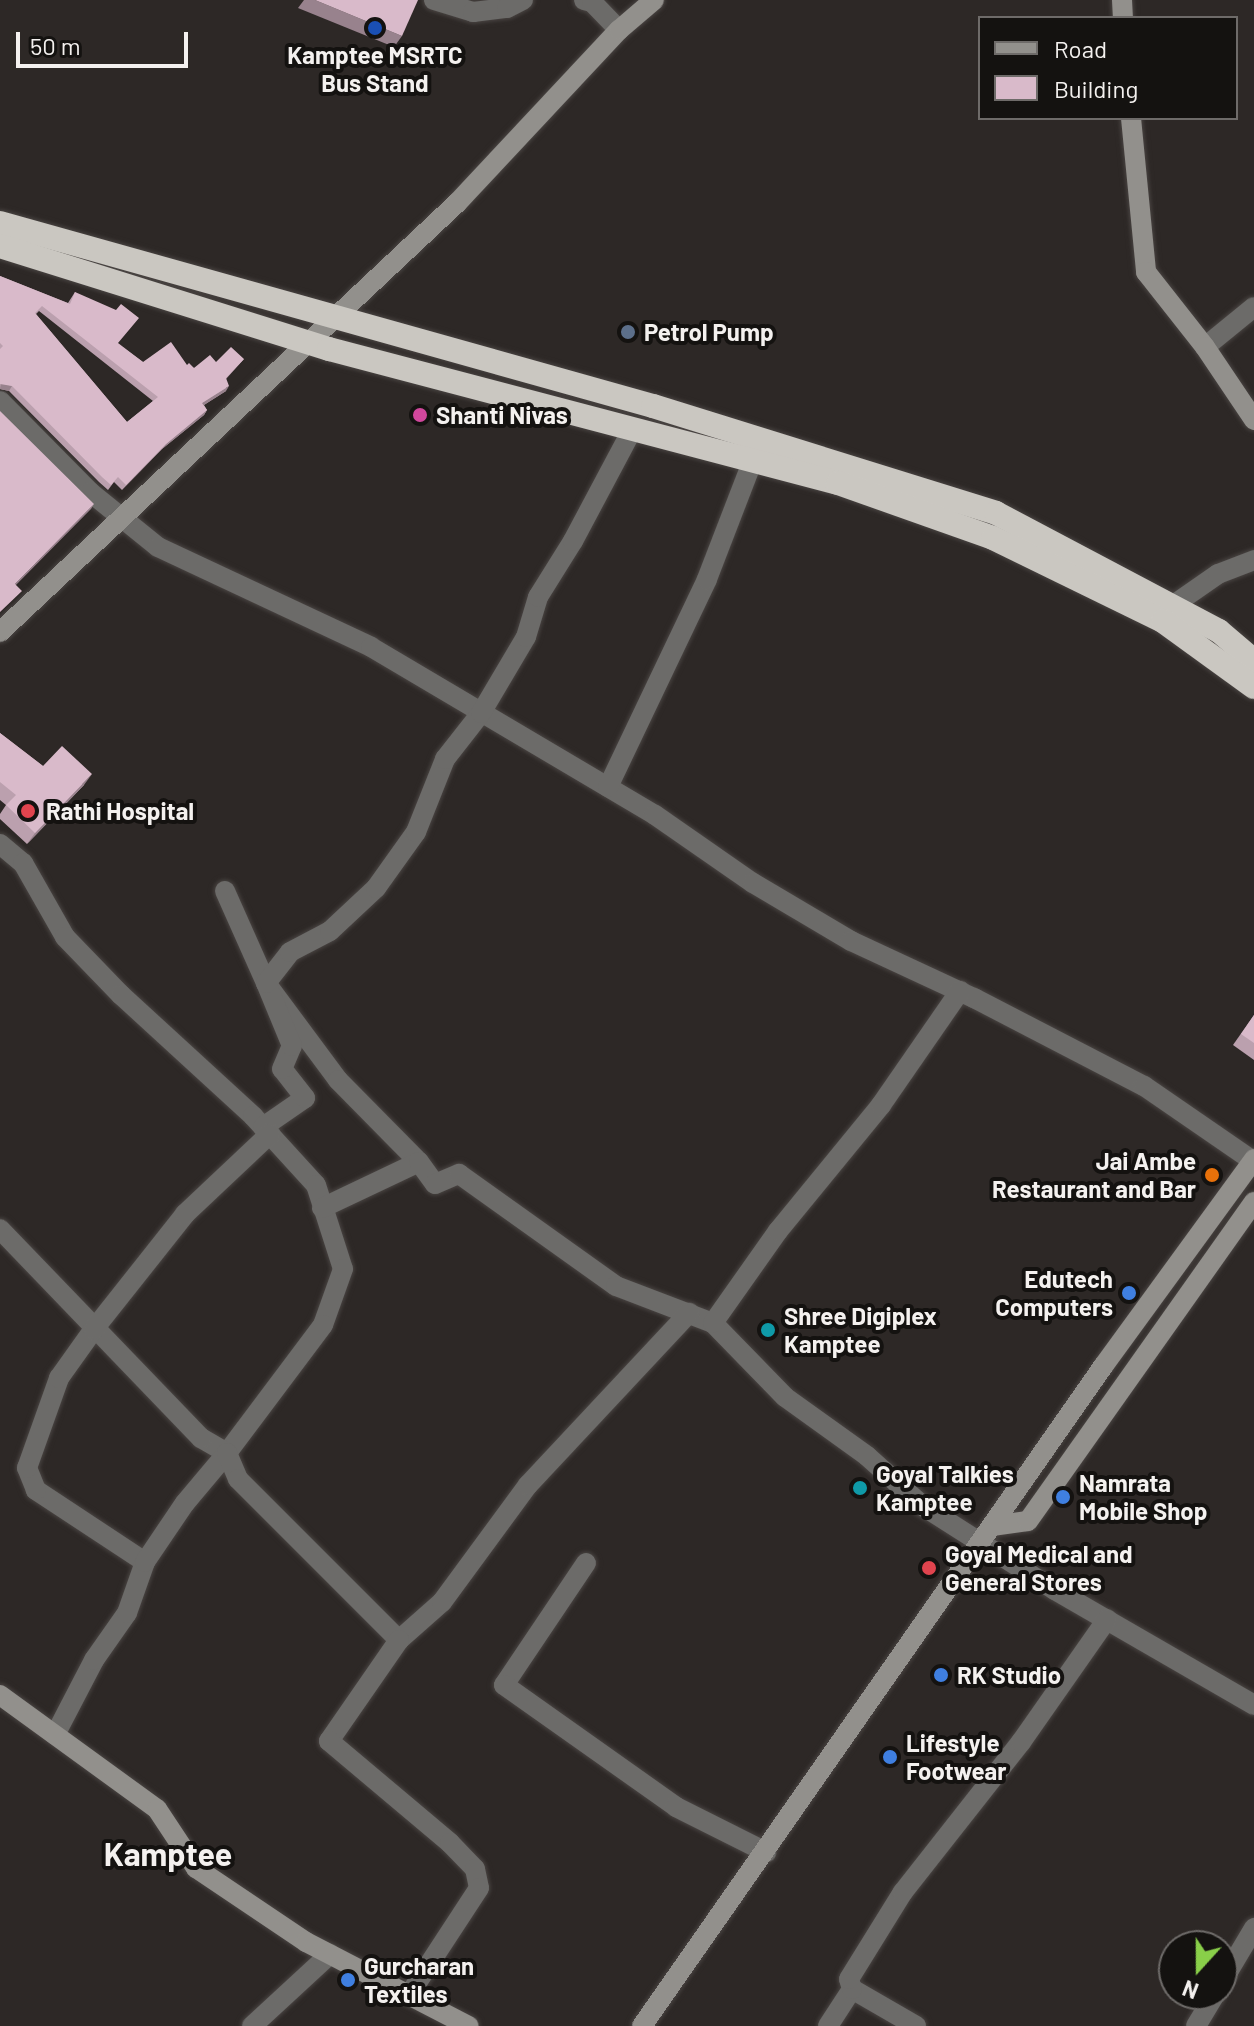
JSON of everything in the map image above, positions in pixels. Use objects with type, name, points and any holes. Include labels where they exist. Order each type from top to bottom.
[{"type":"highway","points":[[0,223],[332,319],[672,412],[996,513],[1168,614],[1254,687]]},
{"type":"highway","points":[[0,246],[308,342],[838,483],[993,538],[1168,614],[1219,631],[1254,661]]},
{"type":"highway","points":[[574,411],[578,386]]},
{"type":"highway","points":[[668,437],[672,412]]},
{"type":"street","points":[[434,0],[473,12],[507,8],[523,0]]},
{"type":"street","points":[[584,0],[592,2],[619,30]]},
{"type":"street","points":[[0,632],[457,203],[619,30],[654,0]]},
{"type":"street","points":[[1131,120],[1146,272],[1205,347],[1254,420]]},
{"type":"street","points":[[1205,347],[1254,307]]},
{"type":"street","points":[[0,401],[119,518],[158,547],[371,647],[655,815],[753,883],[851,941],[960,991],[1144,1086],[1253,1160],[642,2026]]},
{"type":"street","points":[[266,983],[290,952],[330,931],[376,888],[416,832],[445,759],[481,713],[526,637],[538,597],[573,541],[633,428]]},
{"type":"street","points":[[608,787],[707,579],[753,460]]},
{"type":"street","points":[[1168,614],[1218,574],[1254,560]]},
{"type":"street","points":[[0,844],[23,863],[65,937],[121,995],[266,1131],[316,1185],[343,1269],[323,1325],[227,1453],[185,1503],[145,1562],[127,1613],[94,1660],[55,1735]]},
{"type":"street","points":[[145,1562],[36,1490],[27,1468],[59,1378],[94,1329],[185,1214],[266,1131],[305,1098],[282,1069],[292,1046],[225,891]]},
{"type":"street","points":[[266,983],[338,1080],[419,1162],[435,1184],[459,1174],[616,1286],[713,1323],[785,1397],[867,1456],[923,1506],[987,1534],[1107,1619],[1254,1705]]},
{"type":"street","points":[[713,1323],[796,1209],[881,1105],[960,991]]},
{"type":"street","points":[[322,1208],[419,1162]]},
{"type":"street","points":[[987,1534],[1028,1521],[1254,1202]]},
{"type":"street","points":[[0,1229],[201,1438],[227,1453],[238,1479],[399,1640]]},
{"type":"street","points":[[409,1995],[479,1888],[475,1869],[450,1843],[329,1741],[399,1640],[442,1602],[528,1485],[689,1313]]},
{"type":"street","points":[[586,1563],[504,1685],[676,1807],[766,1852]]},
{"type":"street","points":[[916,2026],[852,1989],[849,1979],[903,1892],[1021,1742],[1107,1619]]},
{"type":"street","points":[[0,1695],[157,1809],[196,1868],[330,1954],[469,2026]]},
{"type":"street","points":[[1238,1955],[1254,1928]]},
{"type":"street","points":[[252,2026],[330,1954]]},
{"type":"street","points":[[828,2026],[852,1989]]},
{"type":"building","points":[[315,0],[418,0],[402,36]]},
{"type":"building","points":[[0,276],[70,304],[75,292],[116,310],[121,304],[139,318],[118,343],[143,362],[171,342],[187,365],[189,363],[194,368],[210,355],[216,362],[231,347],[244,359],[226,378],[229,386],[202,403],[207,410],[166,444],[126,485],[118,477],[111,485],[12,386],[0,384],[0,349],[3,346],[0,343]],"holes":[[[42,306],[158,397],[127,422],[35,313]]]},
{"type":"building","points":[[0,411],[94,504],[15,584],[22,591],[0,612]]},
{"type":"building","points":[[0,733],[43,766],[62,746],[92,774],[35,833],[6,805],[16,795],[0,782]]},
{"type":"building","points":[[1254,1015],[1254,1043],[1241,1034]]},
{"type":"place","name":"Kamptee MSRTC Bus Stand","points":[[375,28]]},
{"type":"place","name":"Petrol Pump","points":[[628,332]]},
{"type":"place","name":"Shanti Nivas","points":[[420,415]]},
{"type":"place","name":"Rathi Hospital","points":[[28,811]]},
{"type":"place","name":"Jai Ambe Restaurant and Bar","points":[[1212,1175]]},
{"type":"place","name":"Edutech Computers","points":[[1129,1293]]},
{"type":"place","name":"Shree Digiplex Kamptee","points":[[768,1330]]},
{"type":"place","name":"Goyal Talkies Kamptee","points":[[860,1488]]},
{"type":"place","name":"Namrata Mobile Shop","points":[[1063,1497]]},
{"type":"place","name":"Goyal Medical and General Stores","points":[[929,1568]]},
{"type":"place","name":"RK Studio","points":[[941,1675]]},
{"type":"place","name":"Lifestyle Footwear","points":[[890,1757]]},
{"type":"place","name":"Gurcharan Textiles","points":[[348,1980]]},
{"type":"district","name":"Kamptee","points":[[168,1853]]}]
